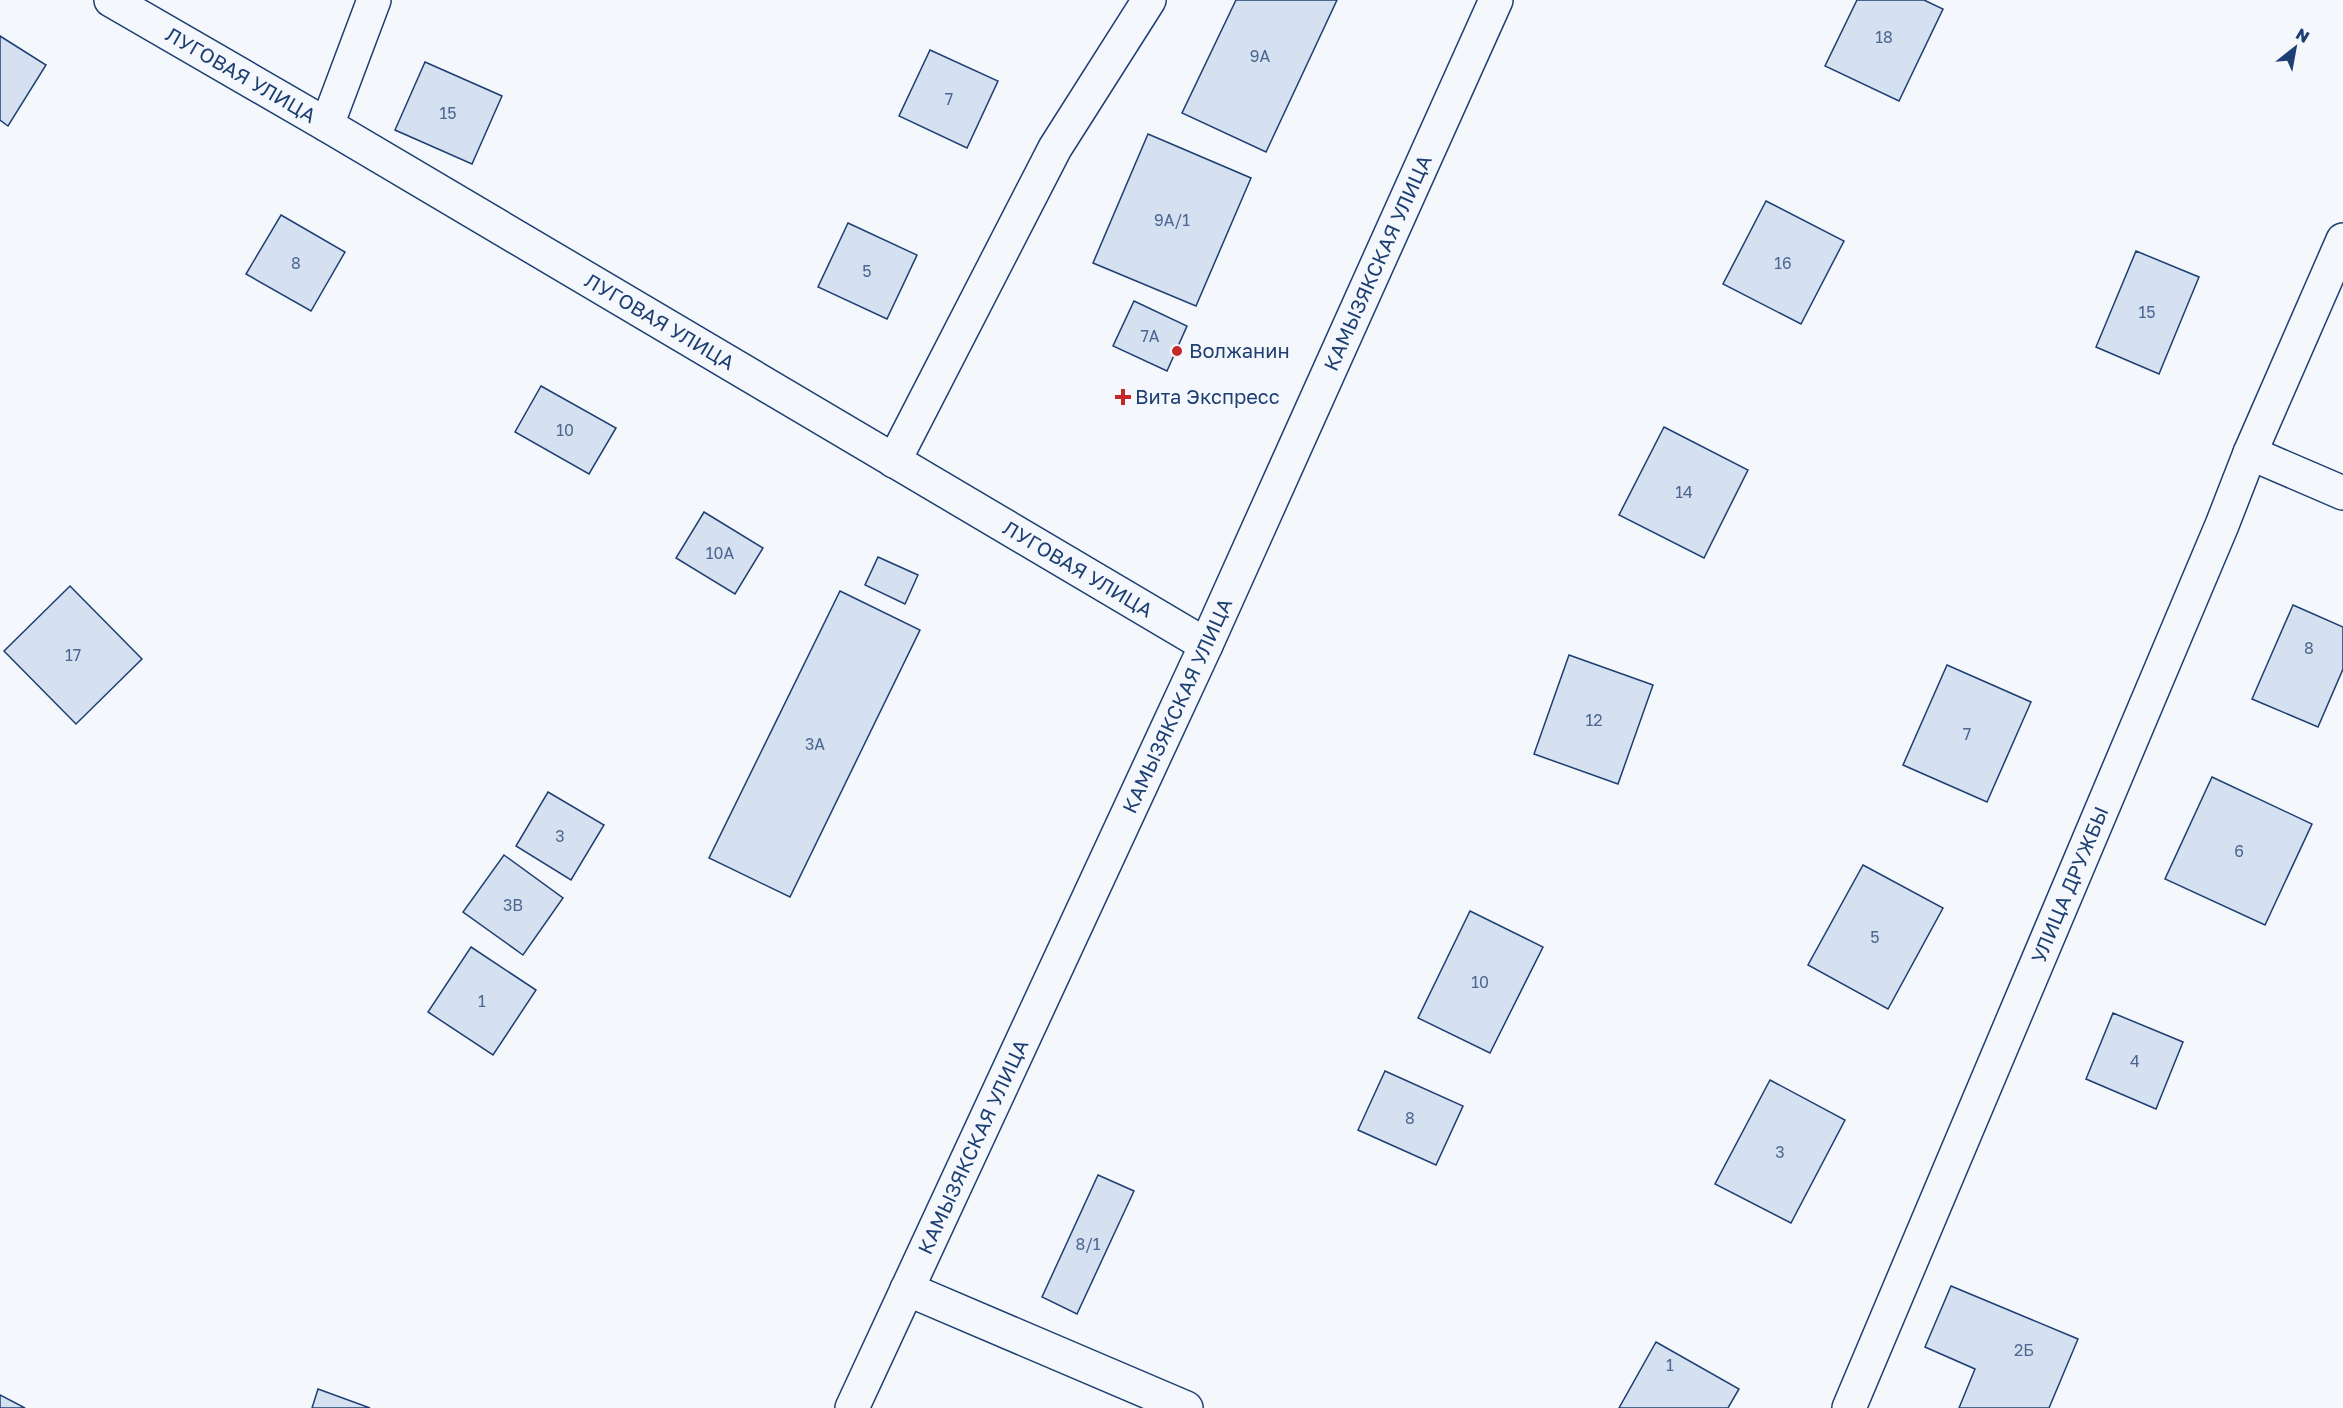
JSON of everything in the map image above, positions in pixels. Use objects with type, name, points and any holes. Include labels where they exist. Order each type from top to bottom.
[{"type":"street","name":"ЛУГОВАЯ УЛИЦА","points":[[111,0],[327,125],[1206,645]]},
{"type":"street","points":[[327,125],[374,0]]},
{"type":"street","points":[[894,461],[1055,148],[1149,0]]},
{"type":"street","name":"КАМЫЗЯКСКАЯ УЛИЦА","points":[[852,1408],[1206,645],[1496,0]]},
{"type":"street","name":"УЛИЦА ДРУЖБЫ","points":[[1849,1408],[2217,537],[2250,453],[2343,240]]},
{"type":"street","points":[[2250,453],[2343,493]]},
{"type":"street","points":[[907,1289],[1186,1408]]},
{"type":"building","points":[[1236,0],[1337,0],[1266,152],[1182,113]]},
{"type":"building","points":[[1857,0],[1924,0],[1943,9],[1899,101],[1825,66]]},
{"type":"building","points":[[0,36],[46,65],[8,126],[0,120]]},
{"type":"building","points":[[930,50],[998,81],[967,148],[899,116]]},
{"type":"building","points":[[425,62],[502,96],[472,164],[395,130]]},
{"type":"building","points":[[1148,134],[1251,178],[1196,306],[1093,263]]},
{"type":"building","points":[[1766,201],[1844,241],[1801,324],[1723,284]]},
{"type":"building","points":[[281,215],[345,252],[311,311],[246,274]]},
{"type":"building","points":[[848,223],[917,255],[887,319],[818,287]]},
{"type":"building","points":[[2136,251],[2199,277],[2159,374],[2096,347]]},
{"type":"building","points":[[1134,301],[1187,326],[1167,371],[1113,346]]},
{"type":"building","points":[[541,386],[616,428],[589,474],[515,432]]},
{"type":"building","points":[[1664,427],[1748,470],[1704,558],[1619,515]]},
{"type":"building","points":[[704,512],[763,548],[735,594],[676,558]]},
{"type":"building","points":[[878,557],[918,575],[905,604],[865,585]]},
{"type":"building","points":[[70,586],[142,659],[76,724],[4,651]]},
{"type":"building","points":[[840,591],[920,630],[790,897],[709,858]]},
{"type":"building","points":[[2293,605],[2343,627],[2343,669],[2318,727],[2252,699]]},
{"type":"building","points":[[1569,655],[1653,685],[1618,784],[1534,754]]},
{"type":"building","points":[[1947,665],[2031,702],[1987,802],[1903,765]]},
{"type":"building","points":[[2212,777],[2312,824],[2265,925],[2165,879]]},
{"type":"building","points":[[548,792],[604,825],[571,880],[516,846]]},
{"type":"building","points":[[504,855],[563,898],[523,955],[463,912]]},
{"type":"building","points":[[1863,865],[1943,908],[1888,1009],[1808,965]]},
{"type":"building","points":[[1470,911],[1543,947],[1490,1053],[1418,1018]]},
{"type":"building","points":[[471,947],[536,990],[493,1055],[428,1012]]},
{"type":"building","points":[[2113,1013],[2183,1042],[2156,1109],[2086,1079]]},
{"type":"building","points":[[1385,1071],[1463,1106],[1436,1165],[1358,1130]]},
{"type":"building","points":[[1770,1080],[1845,1120],[1791,1223],[1715,1184]]},
{"type":"building","points":[[1098,1175],[1134,1191],[1077,1314],[1042,1297]]},
{"type":"building","points":[[1951,1286],[2078,1339],[2049,1408],[1959,1408],[1975,1369],[1925,1347]]},
{"type":"building","points":[[1656,1342],[1739,1389],[1728,1408],[1619,1408]]},
{"type":"building","points":[[318,1389],[370,1408],[312,1408]]},
{"type":"building","points":[[0,1395],[25,1408],[0,1408]]},
{"type":"place","name":"Волжанин","points":[[1177,351]]},
{"type":"place","name":"Вита Экспресс","points":[[1123,397]]}]
